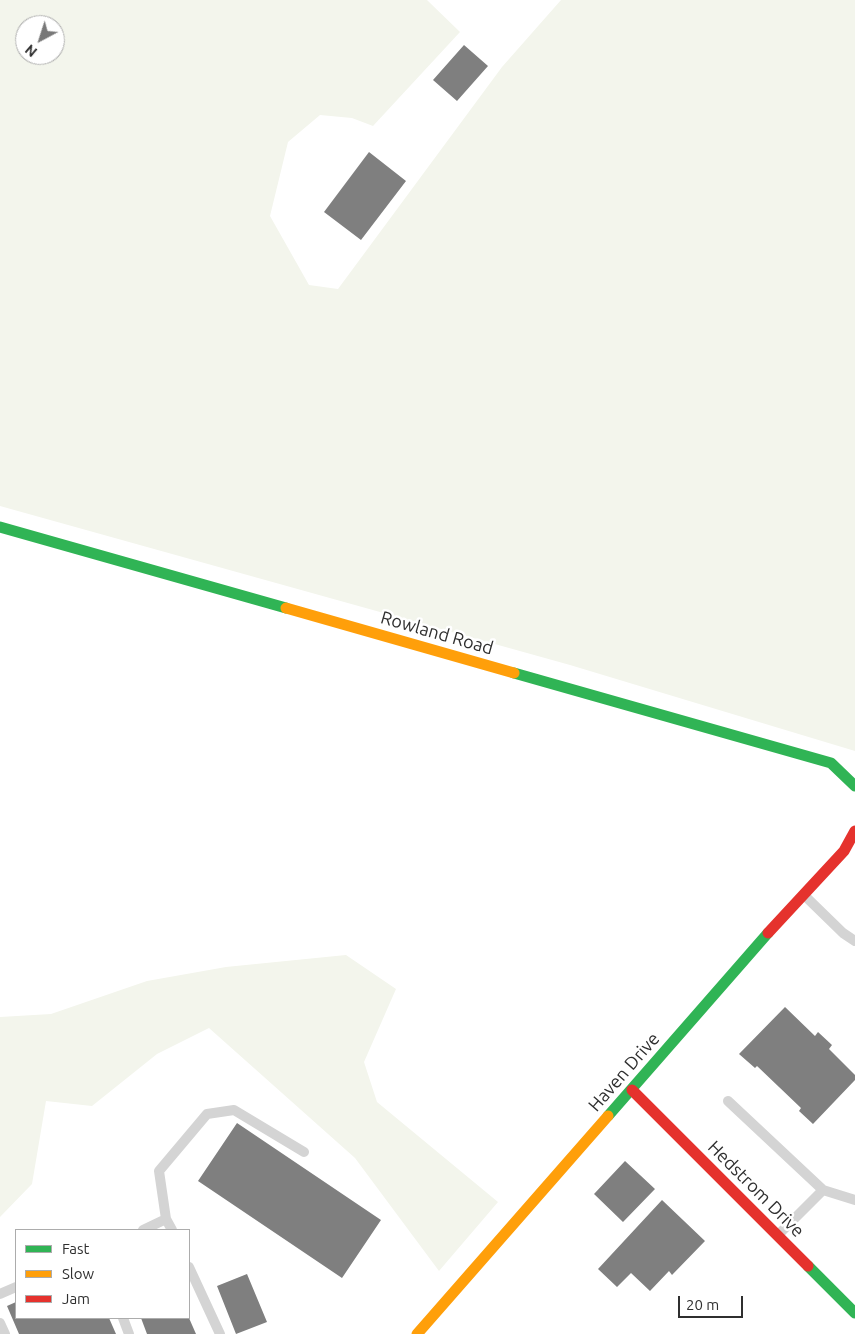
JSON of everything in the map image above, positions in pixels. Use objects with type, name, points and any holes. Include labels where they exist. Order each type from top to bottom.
[{"type":"street","name":"Rowland Road","points":[[0,527],[831,763],[847,776],[855,786]]},
{"type":"street","name":"Haven Drive","points":[[417,1334],[632,1090],[753,949],[844,851],[855,831]]},
{"type":"street","name":"Hedstrom Drive","points":[[632,1090],[855,1314]]},
{"type":"lane","points":[[804,895],[843,933],[855,941]]},
{"type":"lane","points":[[728,1101],[823,1190],[855,1200]]},
{"type":"lane","points":[[171,1229],[166,1219],[159,1170],[207,1114],[234,1110],[304,1152]]},
{"type":"lane","points":[[778,1236],[823,1190]]},
{"type":"lane","points":[[145,1229],[166,1219]]},
{"type":"lane","points":[[190,1269],[220,1334]]},
{"type":"lane","points":[[0,1294],[15,1287]]},
{"type":"lane","points":[[123,1319],[129,1334]]},
{"type":"lane","points":[[0,1323],[5,1334]]},
{"type":"shaded area","points":[[0,0],[427,0],[460,32],[373,126],[352,118],[320,115],[288,142],[270,216],[309,285],[338,289],[502,67],[561,0],[855,0],[855,751],[570,665],[0,506]]},
{"type":"shaded area","points":[[346,955],[396,989],[364,1062],[377,1102],[498,1202],[439,1271],[355,1158],[209,1028],[157,1054],[92,1106],[46,1101],[32,1184],[0,1217],[0,1017],[51,1014],[147,981],[226,967]]},
{"type":"building","points":[[464,45],[488,66],[457,101],[433,80]]},
{"type":"building","points":[[369,152],[406,181],[361,240],[324,212]]},
{"type":"building","points":[[785,1007],[815,1036],[818,1032],[832,1045],[829,1049],[855,1075],[855,1080],[813,1124],[799,1111],[801,1108],[757,1066],[755,1068],[739,1054]]},
{"type":"building","points":[[237,1123],[381,1220],[342,1278],[198,1181]]},
{"type":"building","points":[[625,1161],[655,1189],[623,1222],[594,1194]]},
{"type":"building","points":[[662,1200],[705,1241],[672,1275],[669,1271],[650,1291],[631,1273],[617,1287],[598,1269]]},
{"type":"building","points":[[247,1274],[267,1322],[236,1334],[217,1286]]},
{"type":"building","points":[[15,1302],[15,1319],[109,1319],[116,1334],[19,1334],[7,1306]]},
{"type":"building","points":[[141,1319],[189,1319],[196,1334],[147,1334]]},
{"type":"traffic: fast","points":[[0,527],[286,608]]},
{"type":"traffic: fast","points":[[514,673],[831,763],[855,786]]},
{"type":"traffic: fast","points":[[608,1116],[768,933]]},
{"type":"traffic: fast","points":[[808,1266],[855,1313]]},
{"type":"traffic: slow","points":[[286,608],[514,673]]},
{"type":"traffic: slow","points":[[417,1334],[608,1116]]},
{"type":"traffic: jam","points":[[768,933],[844,851],[855,831]]},
{"type":"traffic: jam","points":[[632,1090],[808,1266]]}]
